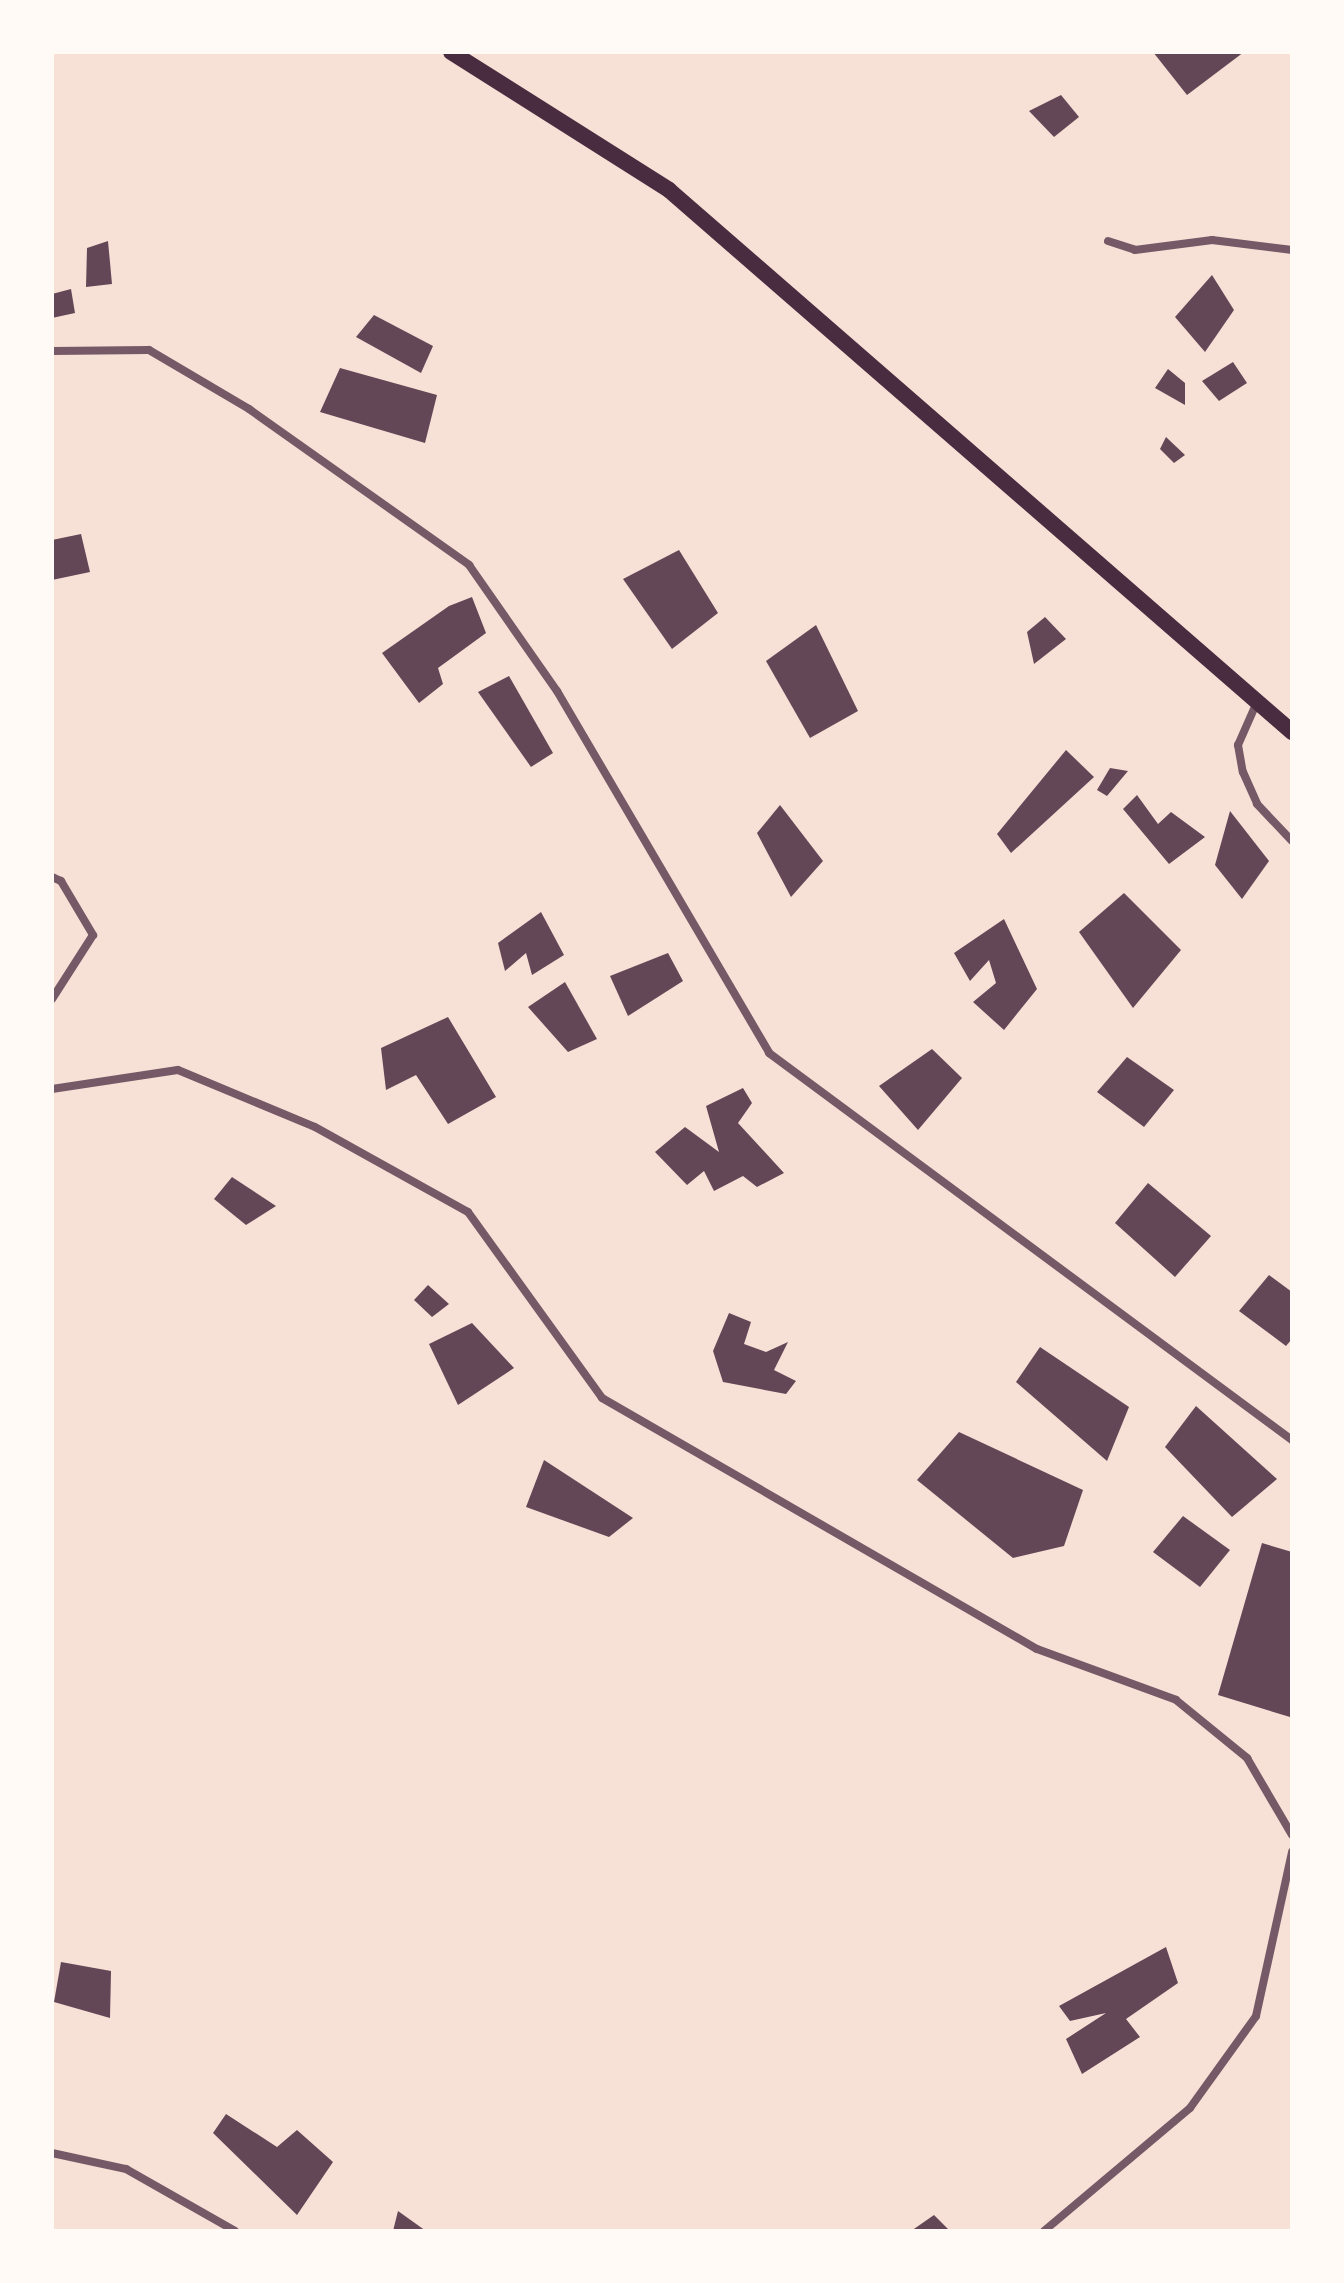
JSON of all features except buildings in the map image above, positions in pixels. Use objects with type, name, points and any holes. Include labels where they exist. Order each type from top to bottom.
[{"type":"main road","points":[[451,52],[669,190],[1292,732]]},
{"type":"street","points":[[1108,241],[1135,250],[1212,240],[1292,250]]},
{"type":"street","points":[[52,351],[149,350],[249,409],[469,565],[557,691],[769,1053],[1292,1440]]},
{"type":"street","points":[[1257,702],[1238,745],[1243,772],[1257,804],[1292,841]]},
{"type":"street","points":[[52,877],[61,881],[93,935],[52,999]]},
{"type":"street","points":[[52,1089],[178,1070],[315,1127],[468,1212],[602,1398],[1037,1649],[1176,1700],[1247,1758],[1292,1835]]},
{"type":"street","points":[[1044,2231],[1190,2108],[1256,2016],[1292,1852]]},
{"type":"street","points":[[52,2153],[126,2169],[235,2231]]}]
